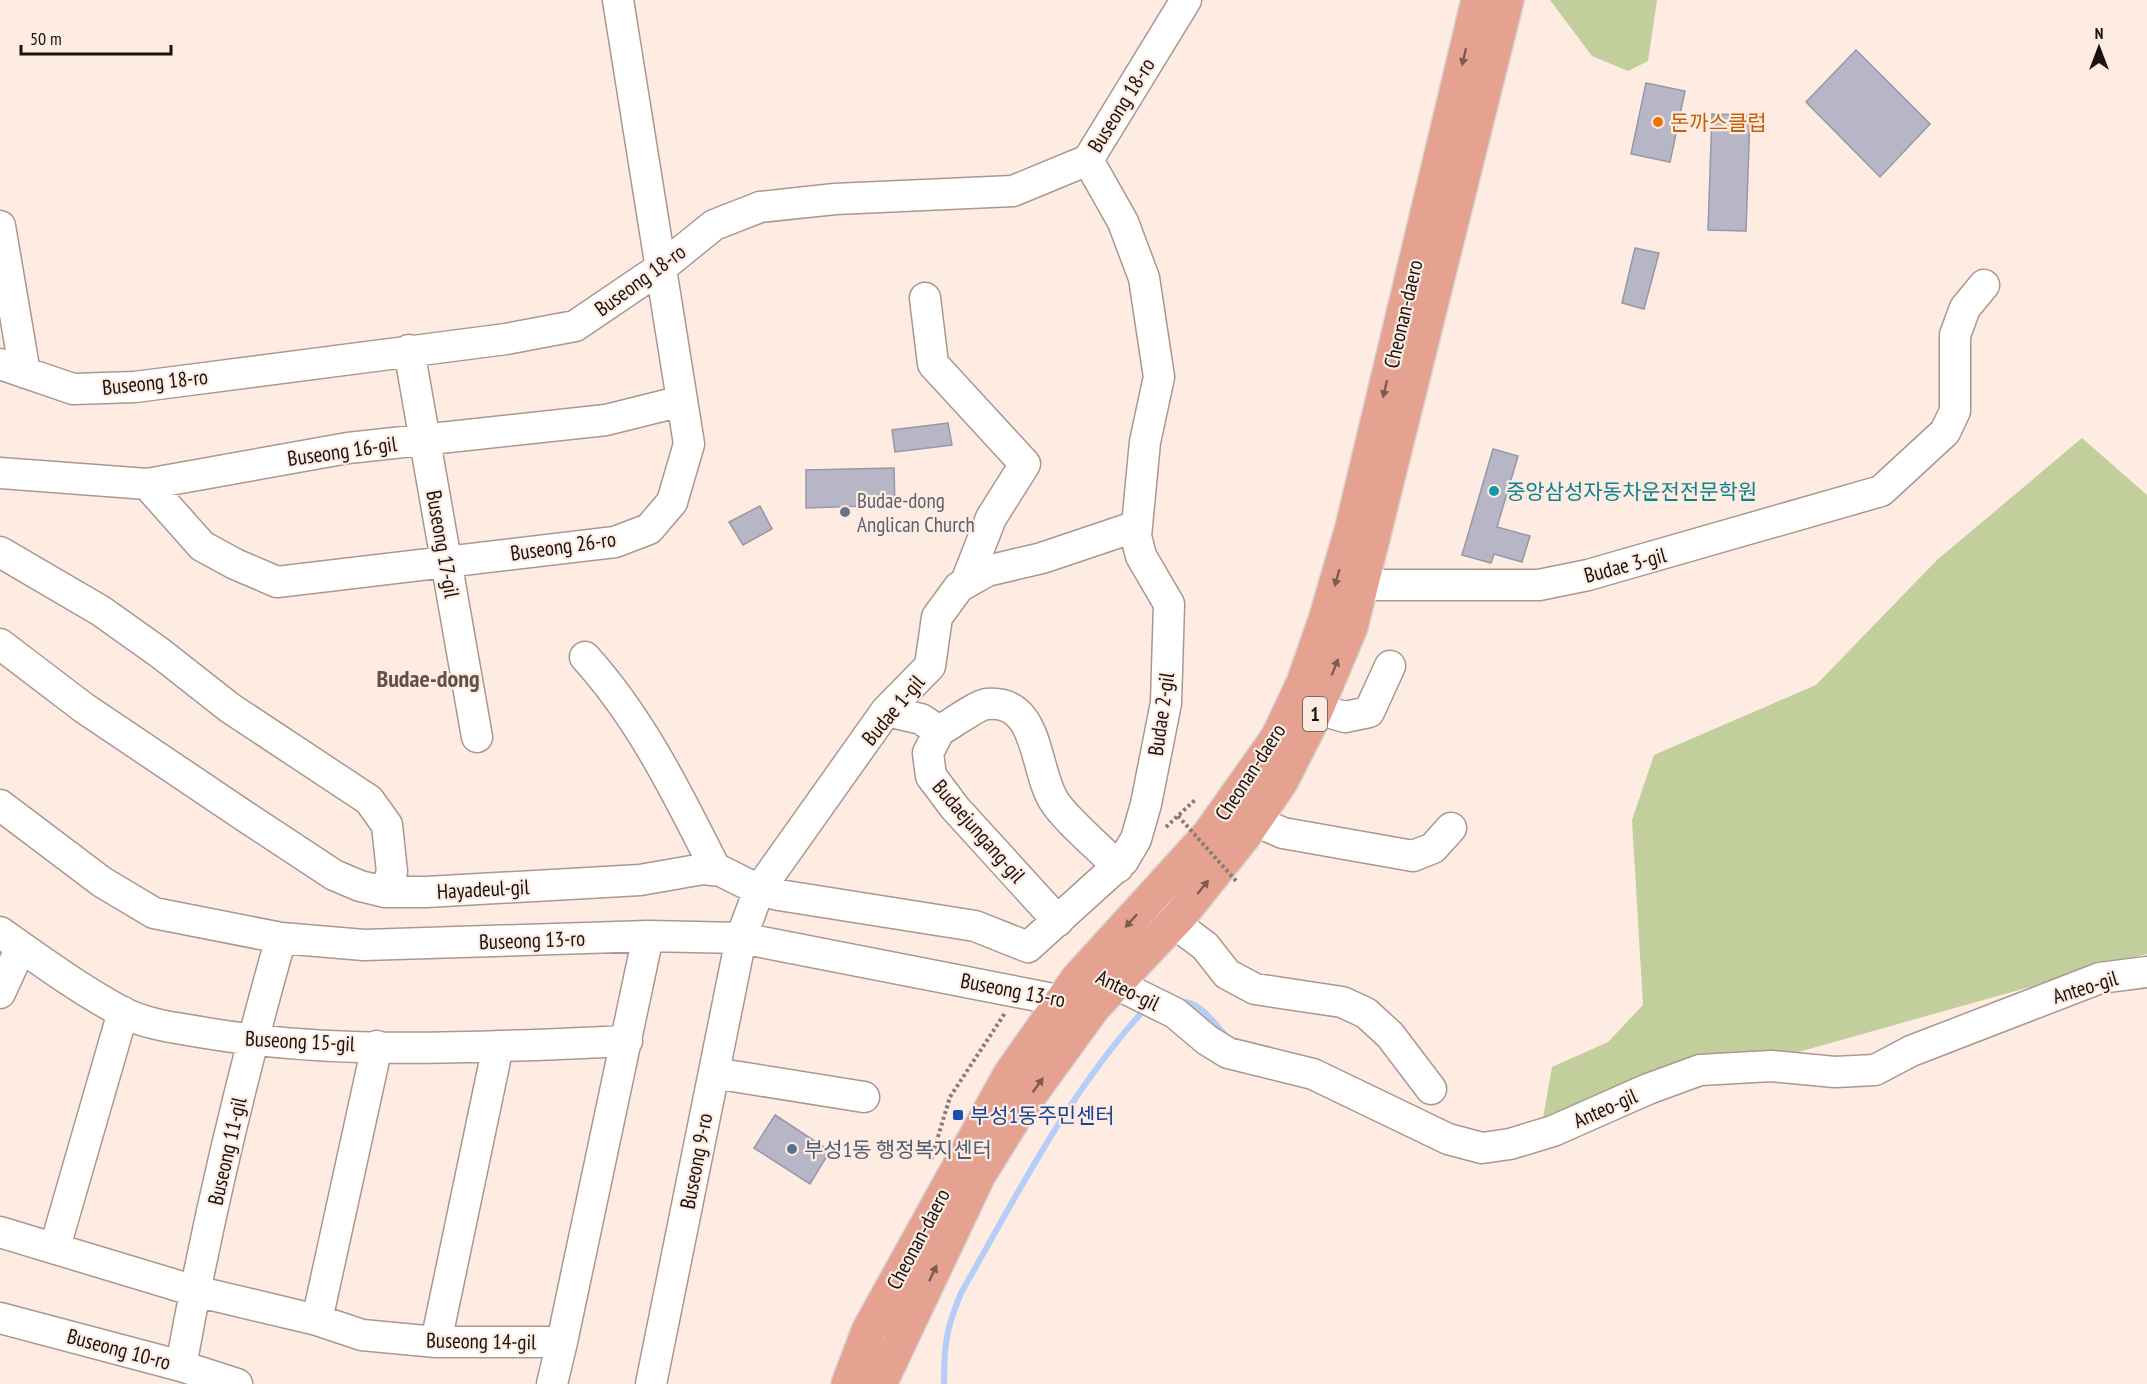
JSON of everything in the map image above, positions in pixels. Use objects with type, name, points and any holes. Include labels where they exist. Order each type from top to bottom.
[{"type":"main road","name":"Cheonan-daero","points":[[848,1384],[868,1331],[997,1094],[1061,1000],[1209,834],[1277,738],[1303,683],[1325,620],[1352,527],[1478,0]]},
{"type":"main road","name":"Cheonan-daero","points":[[880,1384],[979,1175],[1020,1109],[1117,995],[1255,821],[1281,782],[1317,709],[1351,627],[1507,0]]},
{"type":"main road","name":"1","points":[[890,1384],[908,1326]]},
{"type":"main road","name":"1","points":[[836,1384],[868,1331]]},
{"type":"street","name":"Buseong 26-ro","points":[[147,484],[202,546],[235,564],[277,582],[615,542],[649,529],[672,502],[689,444],[618,0]]},
{"type":"street","name":"Buseong 18-ro","points":[[12,369],[73,389],[135,387],[506,339],[575,326],[662,267],[714,225],[760,207],[835,199],[1013,191],[1088,160],[1186,0]]},
{"type":"street","name":"Budae 2-gil","points":[[1028,947],[1118,867],[1136,839],[1146,804],[1166,703],[1169,604],[1141,556],[1136,536],[1145,442],[1159,377],[1144,278],[1123,222],[1088,160]]},
{"type":"street","points":[[0,226],[12,369]]},
{"type":"street","name":"Budae 3-gil","points":[[1362,585],[1539,585],[1599,572],[1881,491],[1945,432],[1955,411],[1955,335],[1965,308],[1984,285]]},
{"type":"street","points":[[926,298],[933,364],[1025,464],[990,518],[966,582]]},
{"type":"street","name":"Buseong 17-gil","points":[[409,350],[477,737]]},
{"type":"street","name":"Buseong 16-gil","points":[[0,474],[147,484],[348,448],[606,420],[682,401]]},
{"type":"street","name":"Budae 1-gil","points":[[741,938],[759,890],[886,711],[930,666],[937,617],[958,587],[987,571],[1042,558],[1137,526]]},
{"type":"street","points":[[0,552],[101,611],[160,653],[230,708],[369,800],[387,825],[392,872],[386,892]]},
{"type":"street","name":"Hayadeul-gil","points":[[0,644],[84,708],[334,874],[360,886],[386,892],[640,880],[703,869],[717,870],[759,890],[975,926],[1028,947]]},
{"type":"street","points":[[585,657],[610,684],[658,755],[717,870]]},
{"type":"street","points":[[1317,709],[1346,717],[1369,712],[1390,666]]},
{"type":"street","points":[[886,711],[921,719],[939,731],[986,704],[1008,707],[1032,732],[1040,765],[1054,801],[1118,867]]},
{"type":"street","name":"Budaejungang-gil","points":[[939,731],[928,753],[931,776],[955,808],[1058,921]]},
{"type":"street","name":"Buseong 13-ro","points":[[0,805],[102,882],[154,913],[281,938],[364,945],[648,936],[741,938],[1061,1000],[1117,995]]},
{"type":"street","points":[[1255,821],[1283,833],[1413,856],[1433,848],[1451,828]]},
{"type":"street","points":[[1174,923],[1205,946],[1227,974],[1255,989],[1342,1002],[1366,1013],[1390,1035],[1431,1089]]},
{"type":"street","name":"Buseong 14-gil","points":[[0,1232],[195,1291],[317,1320],[362,1335],[436,1342],[562,1342],[648,936]]},
{"type":"street","name":"Buseong 11-gil","points":[[181,1366],[195,1291],[252,1041],[281,938]]},
{"type":"street","name":"Buseong 9-ro","points":[[651,1384],[741,938]]},
{"type":"street","points":[[0,993],[11,940]]},
{"type":"street","name":"Buseong 15-gil","points":[[11,940],[123,1012],[164,1025],[252,1041],[377,1046],[498,1046],[627,1041]]},
{"type":"street","name":"Anteo-gil","points":[[1086,970],[1117,995],[1175,1013],[1207,1040],[1228,1053],[1313,1074],[1448,1139],[1482,1148],[1510,1144],[1552,1131],[1648,1089],[1700,1070],[1771,1066],[1834,1072],[1875,1070],[1911,1051],[2100,978],[2147,972]]},
{"type":"street","points":[[55,1247],[123,1012]]},
{"type":"street","points":[[317,1320],[377,1046]]},
{"type":"street","points":[[436,1342],[498,1046]]},
{"type":"street","points":[[714,1073],[864,1097]]},
{"type":"street","name":"Buseong 10-ro","points":[[0,1318],[181,1366],[237,1384]]},
{"type":"street","points":[[552,1384],[562,1342]]},
{"type":"path","points":[[1196,799],[1178,816],[1238,883]]},
{"type":"green space","points":[[1550,0],[1657,0],[1648,61],[1628,71],[1592,56]]},
{"type":"green space","points":[[2082,438],[2147,495],[2147,954],[1542,1124],[1552,1067],[1608,1042],[1643,1005],[1632,820],[1654,755],[1816,685],[1937,560]]},
{"type":"building","points":[[1856,50],[1930,124],[1880,177],[1806,102]]},
{"type":"building","name":"돈까스클럽","points":[[1646,83],[1685,91],[1670,162],[1631,154]]},
{"type":"building","points":[[1712,114],[1750,115],[1746,231],[1708,230]]},
{"type":"building","points":[[1635,248],[1659,253],[1644,309],[1622,303]]},
{"type":"building","points":[[948,423],[952,445],[895,452],[892,430]]},
{"type":"building","name":"중앙삼성자동차운전전문학원","points":[[1493,449],[1518,456],[1497,527],[1530,536],[1522,562],[1494,554],[1491,563],[1462,555]]},
{"type":"building","points":[[894,468],[895,505],[806,508],[806,470]]},
{"type":"building","points":[[760,506],[772,529],[743,545],[729,522]]},
{"type":"building","name":"부성1동 행정복지센터","points":[[775,1115],[830,1151],[810,1184],[754,1148]]},
{"type":"waterway","points":[[1178,1002],[1186,1002],[1200,1008],[1228,1038]]},
{"type":"waterway","points":[[944,1384],[947,1337],[961,1293],[1068,1110],[1117,1041],[1145,1009]]},
{"type":"place","name":"돈까스클럽","points":[[1658,122]]},
{"type":"place","name":"중앙삼성자동차운전전문학원","points":[[1494,491]]},
{"type":"place","name":"Budae-dong Anglican Church","points":[[845,512]]},
{"type":"place","name":"부성1동주민센터","points":[[958,1115]]},
{"type":"place","name":"부성1동 행정복지센터","points":[[792,1149]]},
{"type":"district","name":"Budae-dong","points":[[428,678]]}]
